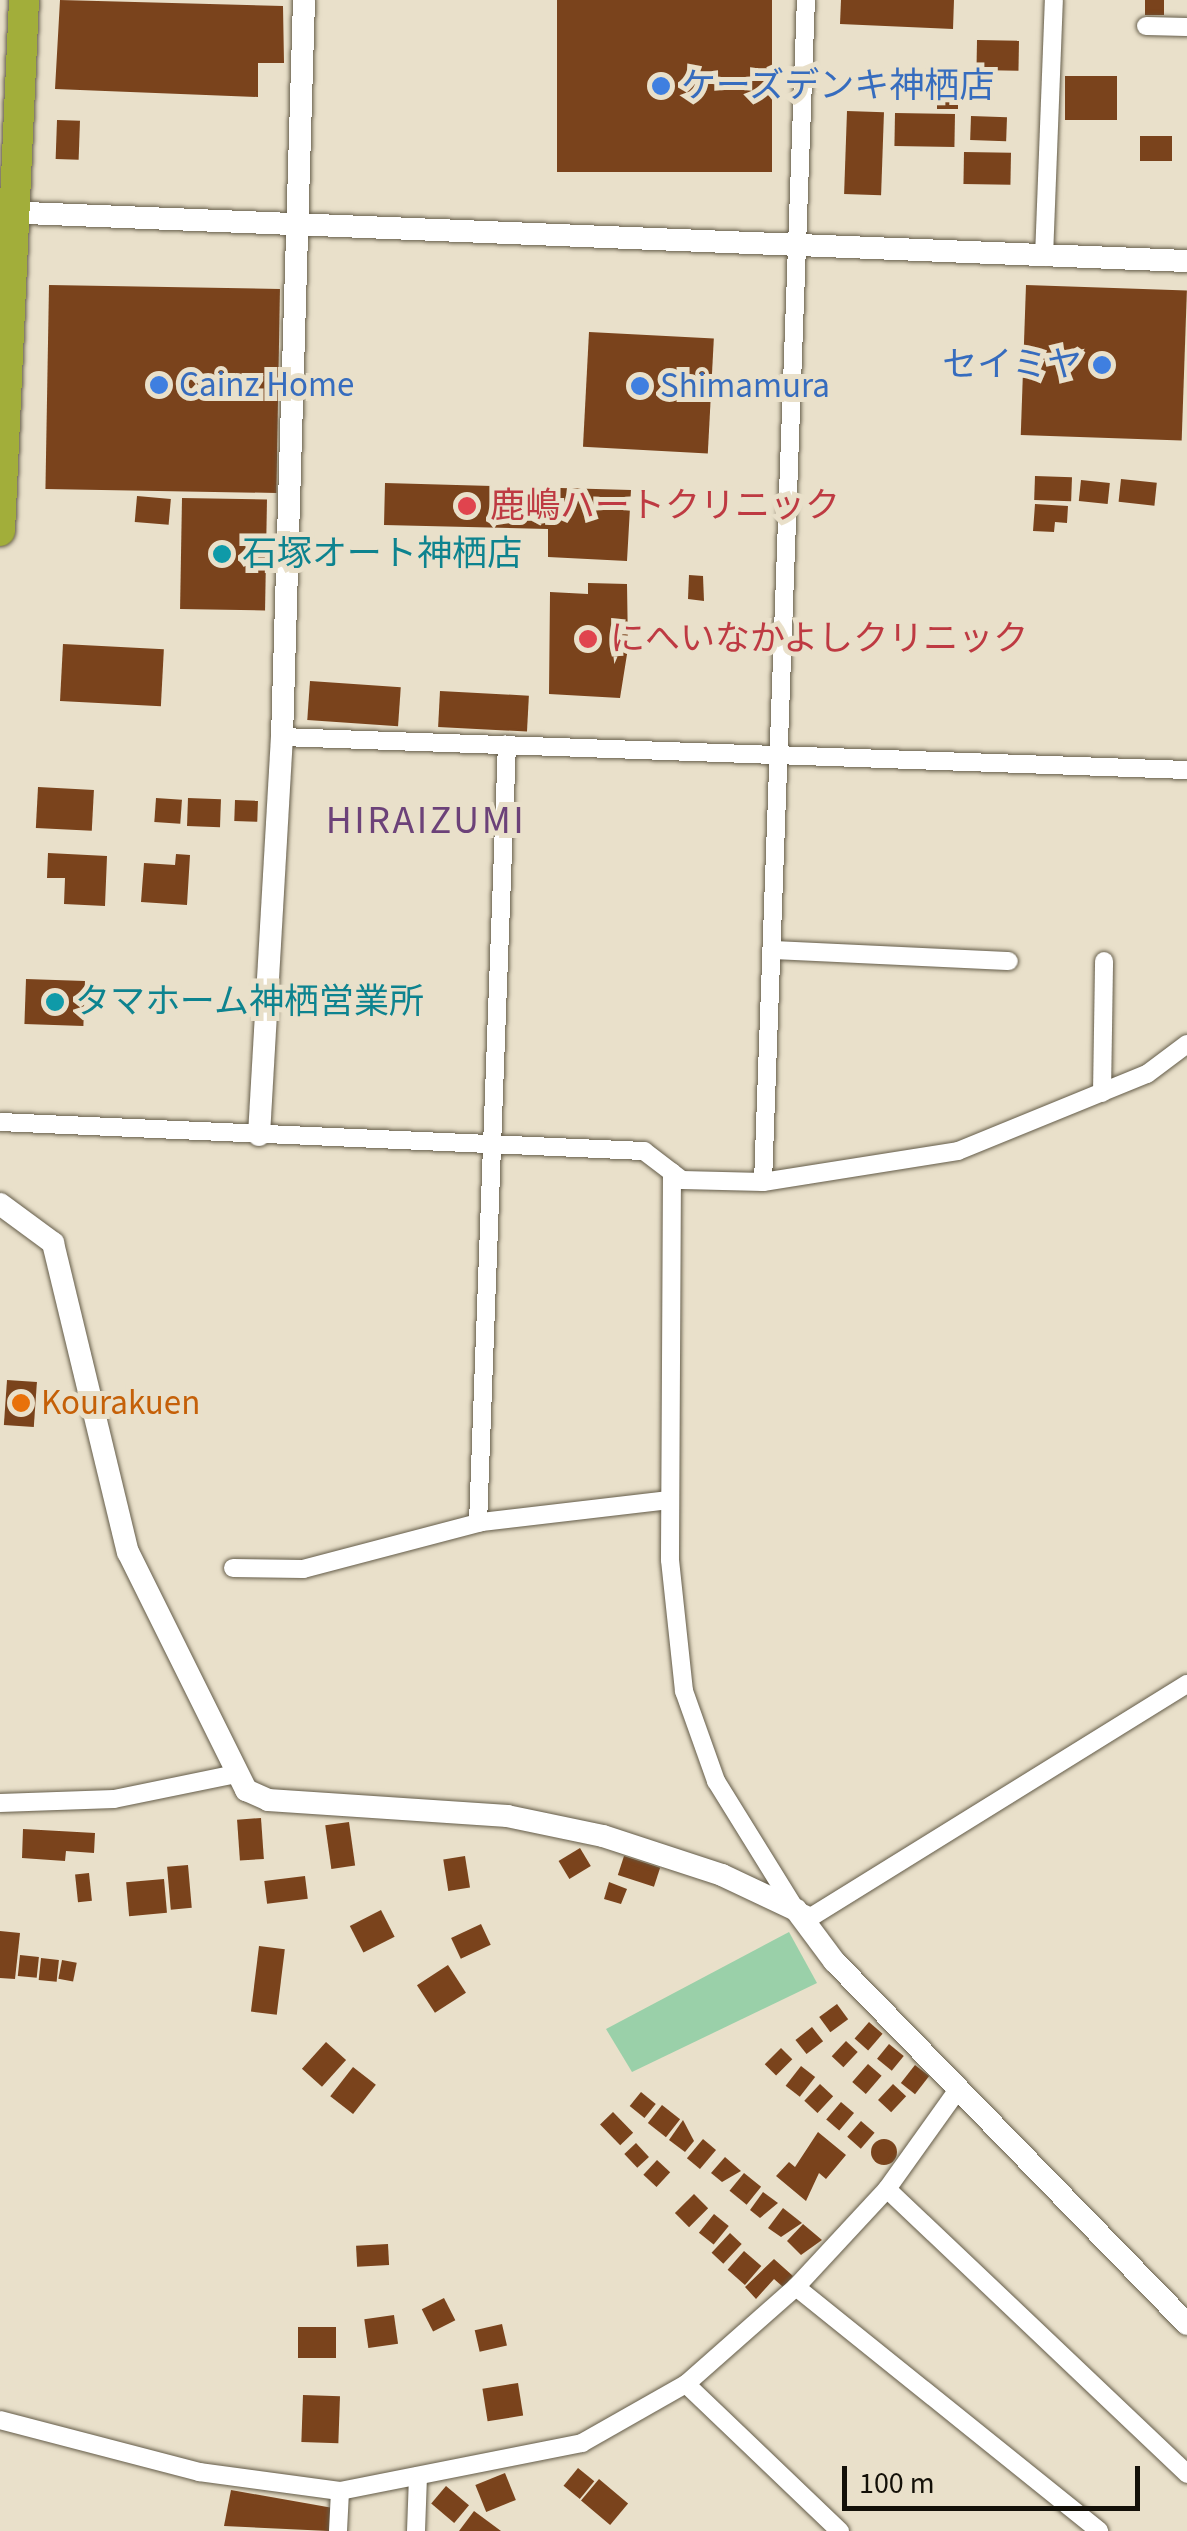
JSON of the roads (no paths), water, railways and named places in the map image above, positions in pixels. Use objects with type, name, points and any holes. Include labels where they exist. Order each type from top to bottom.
[{"type":"highway","points":[[0,531],[7,212],[24,0]]},
{"type":"street","points":[[259,1135],[282,737],[304,0]]},
{"type":"street","points":[[763,1182],[806,0]]},
{"type":"street","points":[[1044,257],[1054,0]]},
{"type":"street","points":[[1146,26],[1187,26]]},
{"type":"street","points":[[7,212],[296,228],[1187,260]]},
{"type":"street","points":[[282,737],[1187,770]]},
{"type":"street","points":[[478,1523],[506,745]]},
{"type":"street","points":[[772,950],[1009,961]]},
{"type":"street","points":[[1102,1092],[1104,961]]},
{"type":"street","points":[[0,1122],[644,1151],[682,1180],[763,1182],[958,1150],[1147,1074],[1187,1044]]},
{"type":"street","points":[[672,1172],[669,1500],[684,1691],[701,1748],[796,1910],[834,1961],[1187,2324]]},
{"type":"street","points":[[0,1204],[53,1243],[68,1284],[128,1552],[236,1774],[246,1790],[268,1800],[427,1806],[603,1836],[722,1875],[811,1917],[1187,1684]]},
{"type":"street","points":[[233,1568],[303,1569],[478,1523],[669,1500]]},
{"type":"street","points":[[0,1804],[114,1799],[236,1774]]},
{"type":"street","points":[[0,2420],[199,2472],[340,2490],[582,2443],[686,2384],[796,2287],[886,2189],[959,2088]]},
{"type":"street","points":[[886,2189],[1187,2474]]},
{"type":"street","points":[[796,2287],[1099,2531]]},
{"type":"street","points":[[686,2384],[840,2531]]},
{"type":"street","points":[[416,2531],[418,2476]]},
{"type":"street","points":[[338,2531],[340,2490]]},
{"type":"place","name":"ケーズデンキ神栖店","points":[[661,86]]},
{"type":"place","name":"セイミヤ","points":[[1102,365]]},
{"type":"place","name":"Cainz Home","points":[[159,385]]},
{"type":"place","name":"Shimamura","points":[[640,386]]},
{"type":"place","name":"鹿嶋ハートクリニック","points":[[467,506]]},
{"type":"place","name":"石塚オート神栖店","points":[[222,554]]},
{"type":"place","name":"にへいなかよしクリニック","points":[[588,639]]},
{"type":"place","name":"タマホーム神栖営業所","points":[[55,1002]]},
{"type":"place","name":"Kourakuen","points":[[21,1403]]},
{"type":"district","name":"HIRAIZUMI","points":[[426,821]]}]
